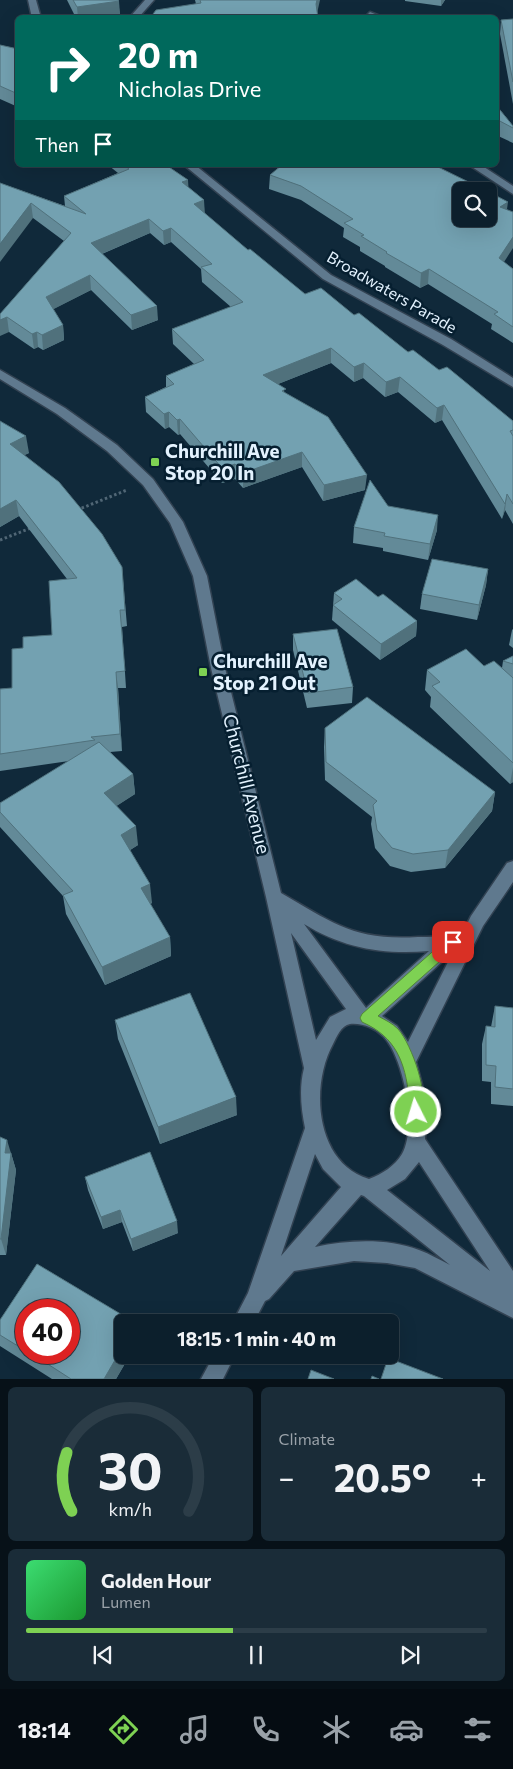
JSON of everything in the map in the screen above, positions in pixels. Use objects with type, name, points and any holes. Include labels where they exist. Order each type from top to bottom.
[{"type":"street","points":[[32,0],[36,15]]},
{"type":"street","points":[[136,15],[150,0]]},
{"type":"street","name":"Broadwaters Parade","points":[[191,167],[327,277],[447,342],[513,383]]},
{"type":"street","points":[[477,167],[513,191]]},
{"type":"street","name":"Churchill Avenue","points":[[0,374],[61,412],[112,448],[148,482],[176,522],[200,576],[218,668],[274,897],[313,1068]]},
{"type":"street","points":[[408,1060],[477,921],[513,868]]},
{"type":"street","points":[[274,897],[330,930],[352,939],[397,946],[453,942]]},
{"type":"street","name":"Churchill Avenue","points":[[274,897],[364,1017]]},
{"type":"street","points":[[364,1017],[477,921]]},
{"type":"street","points":[[256,1298],[288,1262],[363,1186],[386,1181],[400,1172],[412,1155],[416,1141],[416,1098],[408,1060],[393,1033],[383,1025],[364,1017],[345,1017],[337,1022],[320,1047],[313,1068],[310,1090],[315,1127],[326,1154],[336,1170],[347,1179],[363,1186],[513,1303]]},
{"type":"street","points":[[247,1314],[256,1298],[315,1127]]},
{"type":"street","points":[[416,1141],[513,1289]]},
{"type":"street","points":[[288,1262],[354,1251],[387,1253],[417,1259],[513,1308]]},
{"type":"street","points":[[212,1379],[220,1364]]},
{"type":"path","points":[[74,511],[148,482]]},
{"type":"path","points":[[0,540],[37,526]]},
{"type":"building","points":[[73,0],[118,0],[119,1],[77,7]]},
{"type":"building","points":[[200,0],[317,0],[318,15],[152,15],[156,10],[201,3]]},
{"type":"building","points":[[513,19],[513,82],[501,20]]},
{"type":"building","points":[[0,45],[15,48],[15,93],[0,86]]},
{"type":"building","points":[[499,109],[513,126],[513,128],[499,121]]},
{"type":"building","points":[[126,167],[169,167],[188,180],[182,182],[204,200],[194,204],[248,250],[250,249],[305,294],[321,288],[354,315],[359,313],[408,352],[413,350],[439,370],[447,367],[513,421],[513,430],[510,431],[513,436],[513,504],[507,494],[505,504],[444,405],[437,408],[400,377],[386,382],[364,363],[354,367],[331,348],[263,375],[286,389],[282,391],[328,417],[367,475],[324,485],[302,452],[243,473],[235,464],[222,468],[180,419],[177,420],[169,412],[164,414],[145,397],[174,384],[166,376],[204,360],[172,329],[243,302],[201,267],[212,264],[171,228],[163,231],[149,219],[91,243],[157,306],[131,315],[90,275],[46,297],[63,325],[42,335],[37,332],[32,334],[7,317],[0,320],[0,314],[71,233],[31,203],[0,244],[0,183],[86,214],[64,196],[129,169]]},
{"type":"building","points":[[280,167],[438,167],[469,182],[452,182],[452,227],[497,227],[497,196],[508,202],[500,207],[513,212],[513,237],[499,258],[513,269],[513,327],[494,314],[498,312],[429,269],[421,273],[386,253],[361,236],[364,235],[344,223],[353,219],[301,186],[270,175]]},
{"type":"building","points":[[0,421],[26,436],[10,444],[59,482],[102,534],[122,567],[125,610],[120,610],[125,671],[116,672],[120,734],[91,737],[95,740],[0,754],[0,689],[12,688],[12,649],[23,648],[23,637],[52,635],[49,581],[77,578],[16,500],[0,509]]},
{"type":"building","points":[[370,480],[388,506],[438,515],[430,544],[384,536],[385,533],[354,527]]},
{"type":"building","points":[[432,559],[488,569],[479,605],[422,594]]},
{"type":"building","points":[[356,579],[378,597],[383,594],[417,621],[381,644],[333,605],[342,599],[334,593]]},
{"type":"building","points":[[337,629],[353,687],[308,693],[293,634]]},
{"type":"building","points":[[466,649],[484,666],[494,661],[513,678],[513,763],[432,686],[440,682],[427,670]]},
{"type":"building","points":[[513,656],[513,664],[503,661]]},
{"type":"building","points":[[367,697],[495,792],[448,850],[413,854],[392,848],[377,830],[373,805],[377,801],[326,762],[325,728]]},
{"type":"building","points":[[99,742],[133,774],[104,793],[136,826],[121,835],[150,884],[141,888],[170,937],[102,967],[63,895],[73,891],[0,812],[0,803]]},
{"type":"building","points":[[190,993],[236,1097],[158,1127],[115,1020]]},
{"type":"building","points":[[495,1006],[513,1008],[513,1089],[495,1087],[496,1066],[486,1065],[486,1026],[495,1027]]},
{"type":"building","points":[[0,1137],[7,1140],[5,1153],[11,1153],[1,1239],[0,1239]]},
{"type":"building","points":[[150,1152],[177,1221],[131,1239],[120,1210],[101,1217],[85,1177]]},
{"type":"building","points":[[37,1264],[121,1314],[114,1314],[114,1362],[104,1379],[71,1379],[48,1364],[80,1364],[80,1299],[15,1299],[15,1344],[0,1335],[0,1320]]},
{"type":"building","points":[[399,1362],[443,1379],[381,1379],[386,1364],[399,1364]]},
{"type":"building","points":[[311,1370],[334,1379],[308,1379]]},
{"type":"place","name":"Churchill Ave Stop 20 In","points":[[155,462]]},
{"type":"place","name":"Churchill Ave Stop 21 Out","points":[[203,672]]},
{"type":"route","points":[[416,1112],[416,1098],[408,1060],[393,1033],[383,1025],[367,1018],[453,942]]}]
